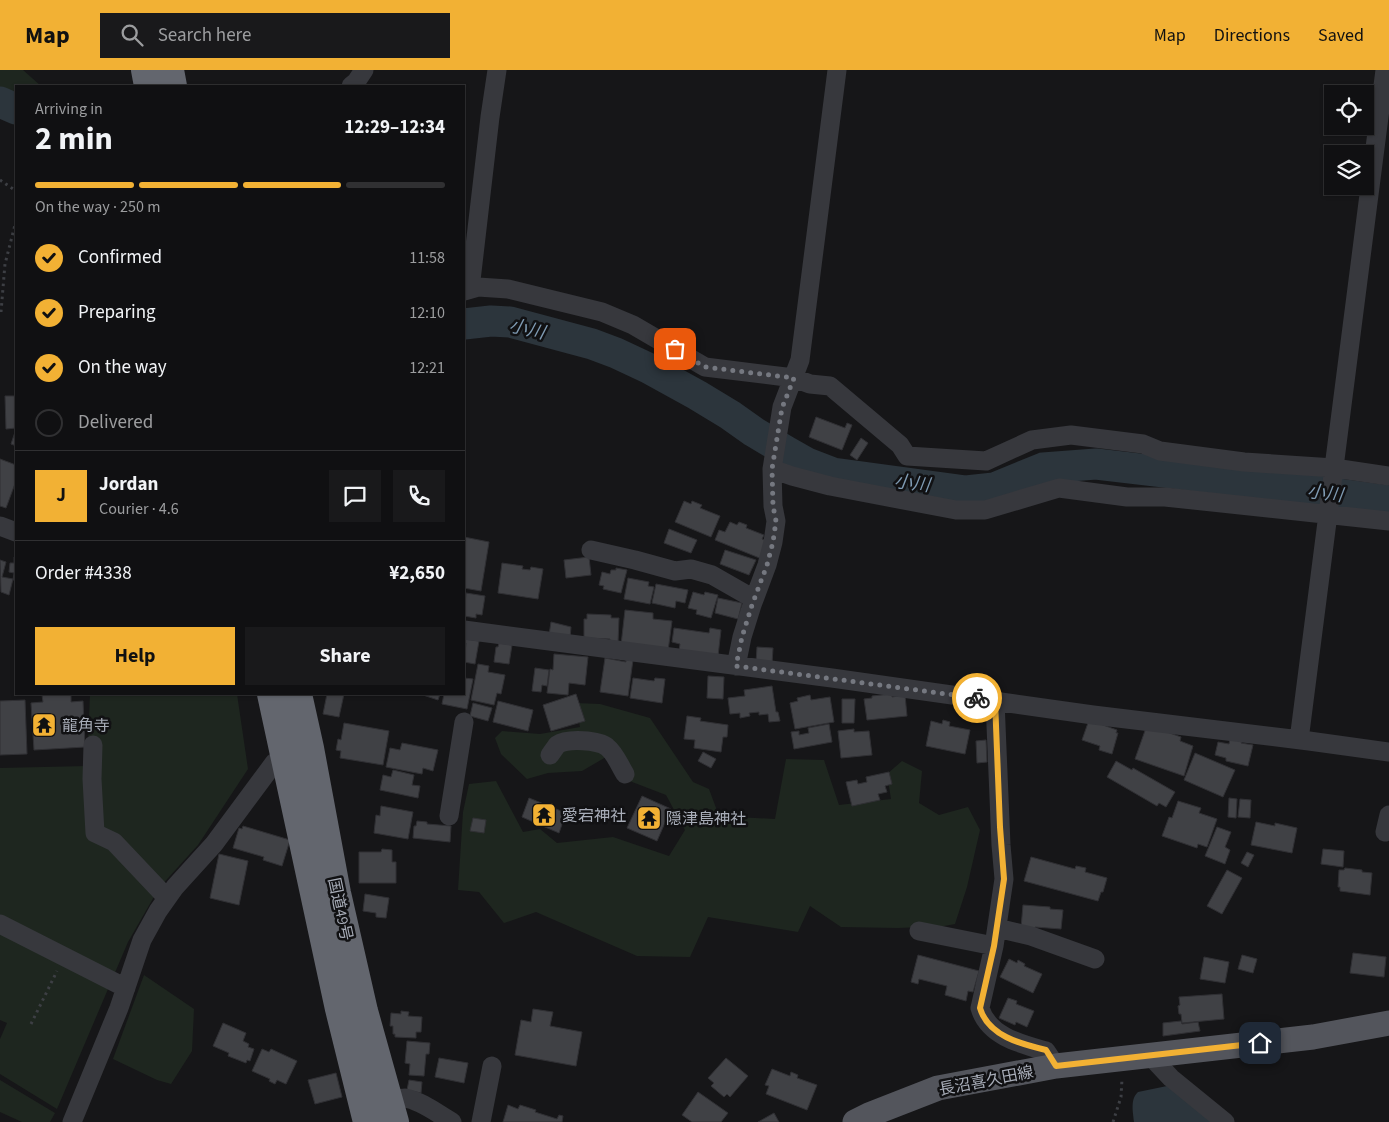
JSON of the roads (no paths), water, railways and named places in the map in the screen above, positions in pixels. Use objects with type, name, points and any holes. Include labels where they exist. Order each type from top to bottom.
[{"type":"highway","points":[[144,70],[148,85]]},
{"type":"highway","points":[[170,70],[173,85]]},
{"type":"highway","name":"国道49号","points":[[270,695],[339,1009],[367,1122]]},
{"type":"highway","name":"国道49号","points":[[298,695],[310,748],[336,893],[364,1011],[392,1112]]},
{"type":"main road","name":"長沼喜久田線","points":[[855,1122],[938,1088],[1056,1066],[1313,1037],[1389,1023]]},
{"type":"street","points":[[353,85],[364,70]]},
{"type":"street","points":[[497,70],[467,290],[478,287],[508,289],[602,312],[633,325],[705,367],[794,378],[810,384],[830,386],[900,445],[907,456],[986,461],[1032,440],[1071,435],[1143,444],[1160,451],[1244,462],[1334,468],[1389,476]]},
{"type":"street","points":[[736,666],[742,637],[773,542],[776,521],[773,506],[773,461],[782,408],[800,360],[837,70]]},
{"type":"street","points":[[1304,740],[1328,514],[1385,70]]},
{"type":"street","points":[[773,461],[792,476],[830,486],[956,510],[985,510],[1059,488],[1127,497],[1165,497],[1389,521]]},
{"type":"street","points":[[0,526],[15,532]]},
{"type":"street","points":[[590,550],[675,571],[691,569],[712,575],[754,599]]},
{"type":"street","points":[[465,630],[995,700],[1094,715],[1389,752]]},
{"type":"street","points":[[995,700],[1004,879],[996,937],[980,1008],[982,1016],[988,1025],[997,1032],[1017,1043],[1046,1050],[1056,1066]]},
{"type":"street","points":[[449,816],[464,722]]},
{"type":"street","points":[[550,755],[558,745],[564,742],[590,742],[605,745],[610,749],[625,774]]},
{"type":"street","points":[[93,745],[92,779],[95,833],[114,842],[167,898]]},
{"type":"street","points":[[72,1122],[119,1008],[142,940],[158,911],[175,887],[214,844],[274,763],[284,757]]},
{"type":"street","points":[[0,924],[126,988]]},
{"type":"street","points":[[919,931],[996,937],[1031,936],[1095,960]]},
{"type":"street","points":[[1153,1056],[1171,1078],[1226,1122]]},
{"type":"street","points":[[481,1122],[492,1066]]},
{"type":"street","points":[[392,1112],[398,1099],[404,1098],[424,1105],[452,1122]]},
{"type":"waterway","name":"小川","points":[[0,102],[15,109]]},
{"type":"waterway","name":"小川","points":[[465,324],[491,321],[510,322],[592,344],[616,353],[697,395],[754,432],[807,463],[833,473],[966,491],[994,488],[1043,468],[1096,464],[1389,501]]},
{"type":"place","name":"龍角寺","points":[[44,725]]},
{"type":"place","name":"愛宕神社","points":[[544,815]]},
{"type":"place","name":"隠津島神社","points":[[649,818]]}]
